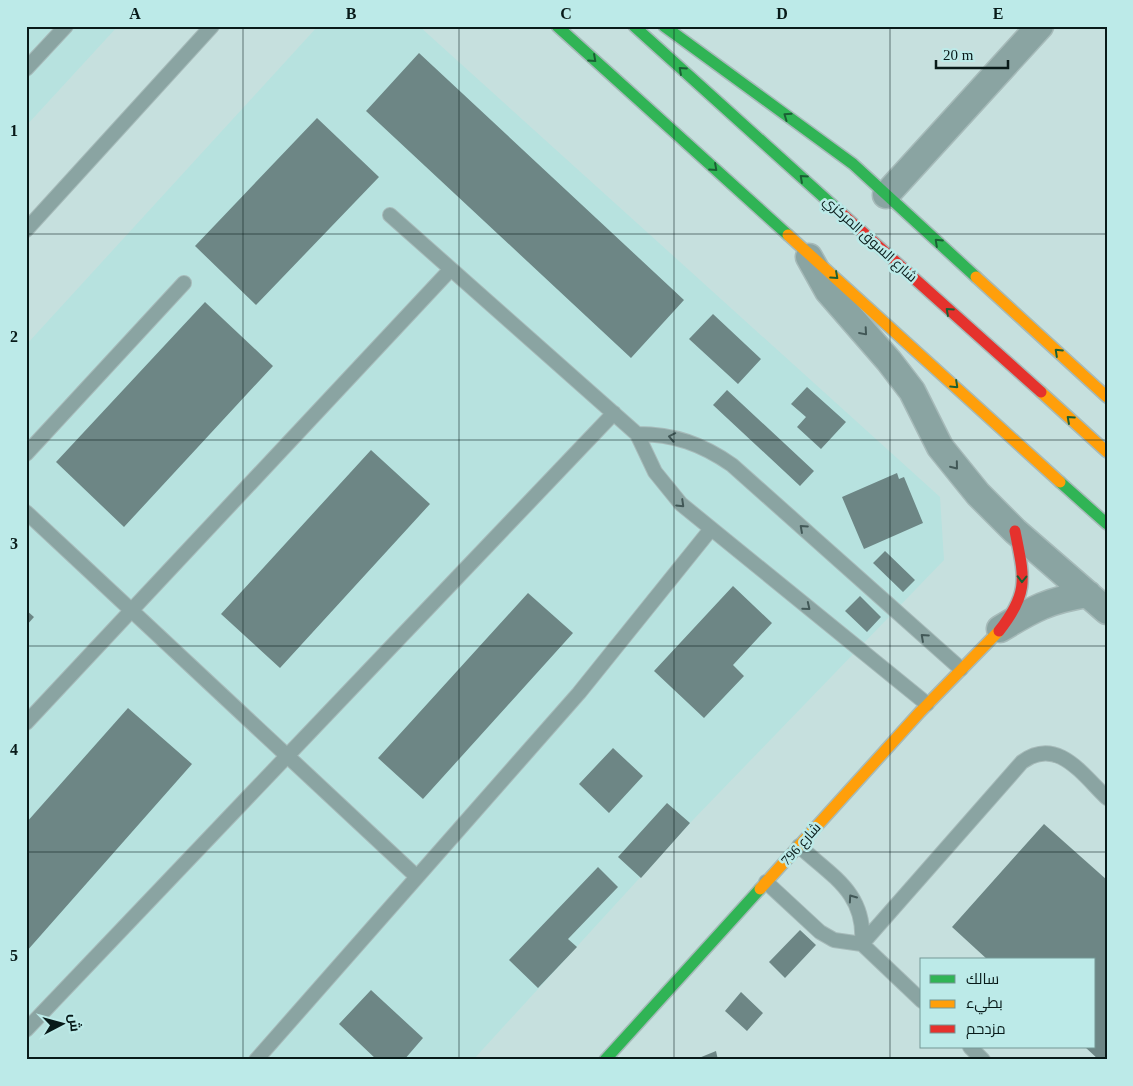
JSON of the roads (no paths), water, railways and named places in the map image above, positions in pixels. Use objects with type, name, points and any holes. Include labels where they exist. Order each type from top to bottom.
[{"type":"main road","points":[[557,26],[1107,524]]},
{"type":"main road","name":"شارع السوق المركزي","points":[[634,26],[1107,452]]},
{"type":"main road","points":[[664,26],[853,164],[1107,397]]},
{"type":"main road","name":"شارع 796","points":[[605,1060],[927,704],[1000,629],[1018,603],[1023,584],[1022,568],[1014,532]]},
{"type":"street","points":[[886,194],[1040,26]]},
{"type":"street","points":[[805,250],[828,291],[889,361],[912,391],[940,447],[978,494],[1014,532],[1098,603]]},
{"type":"street","name":"شارع 796","points":[[1000,629],[1048,602],[1098,603]]},
{"type":"lane","points":[[26,69],[66,26]]},
{"type":"lane","points":[[26,230],[212,26]]},
{"type":"lane","points":[[390,215],[637,434],[648,459],[667,489],[681,504],[927,704]]},
{"type":"lane","points":[[26,723],[451,269]]},
{"type":"lane","points":[[26,454],[184,283]]},
{"type":"lane","points":[[26,1030],[614,413]]},
{"type":"lane","points":[[637,434],[678,438],[697,444],[726,461],[961,669]]},
{"type":"lane","points":[[26,512],[417,877]]},
{"type":"lane","points":[[256,1060],[579,693],[710,529]]},
{"type":"lane","points":[[862,944],[1022,762],[1032,754],[1045,751],[1057,754],[1107,798]]},
{"type":"lane","points":[[799,846],[853,896],[864,925],[862,944]]},
{"type":"lane","points":[[766,882],[820,932],[834,940],[862,944],[920,999]]},
{"type":"lane","points":[[971,1048],[984,1060]]}]
